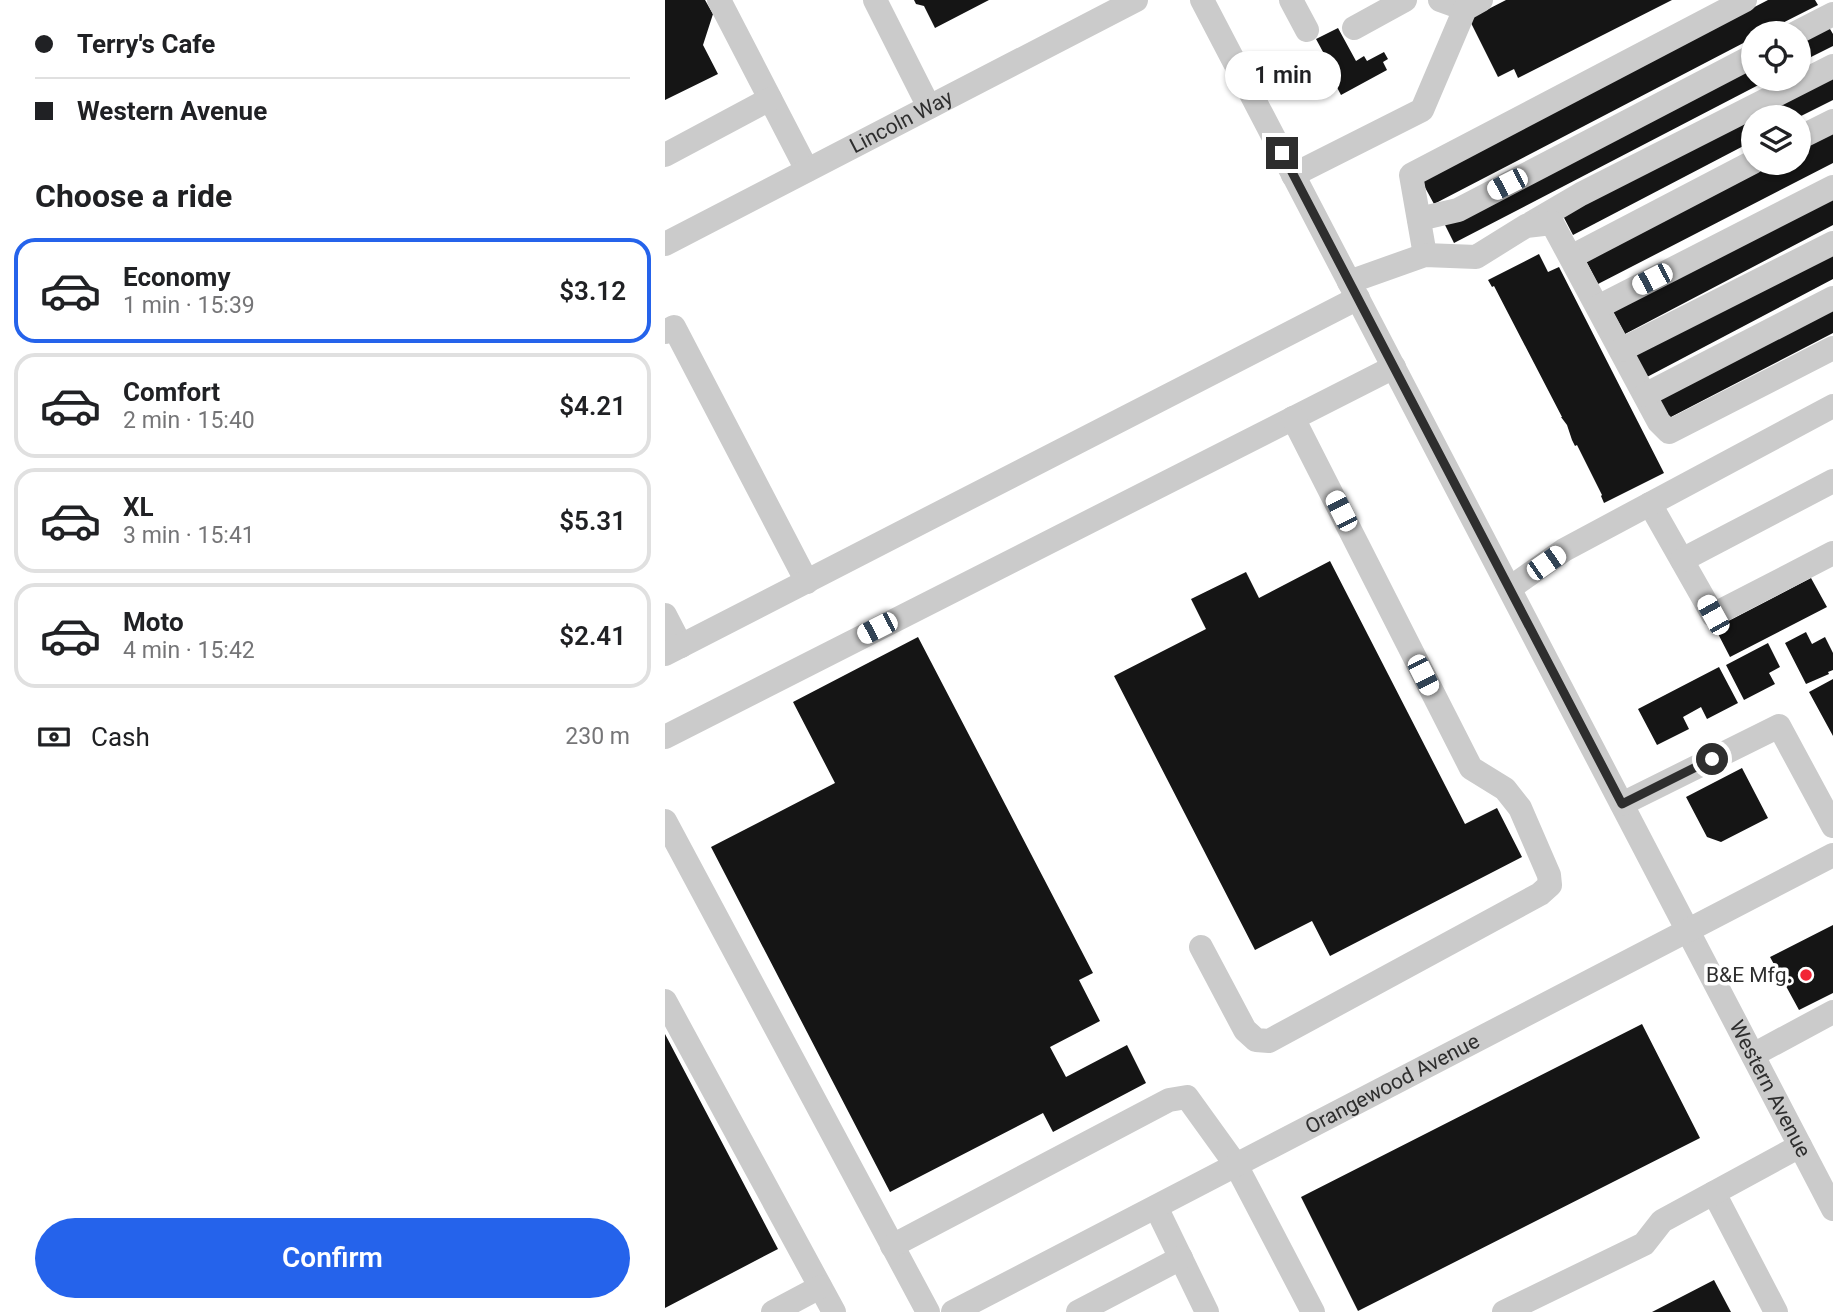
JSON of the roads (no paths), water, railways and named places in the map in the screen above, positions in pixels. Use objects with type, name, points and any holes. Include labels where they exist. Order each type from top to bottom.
[{"type":"street","points":[[719,0],[807,170]]},
{"type":"street","points":[[875,0],[929,107]]},
{"type":"street","name":"Lincoln Way","points":[[665,244],[1136,0]]},
{"type":"street","name":"Western Avenue","points":[[1202,0],[1833,1209]]},
{"type":"street","points":[[1291,0],[1307,30]]},
{"type":"street","points":[[1354,28],[1405,0]]},
{"type":"street","points":[[1293,175],[1422,110],[1473,4],[1440,0]]},
{"type":"street","points":[[1425,255],[1412,175],[1745,0]]},
{"type":"street","points":[[1811,25],[1833,14]]},
{"type":"street","points":[[1419,219],[1458,210],[1741,62]]},
{"type":"street","points":[[665,615],[673,650],[807,582],[1353,290],[1425,255],[1476,257],[1581,194],[1833,66]]},
{"type":"street","points":[[665,155],[770,99]]},
{"type":"street","points":[[1811,132],[1833,121]]},
{"type":"street","points":[[1571,257],[1741,168]]},
{"type":"street","points":[[1598,307],[1833,187]]},
{"type":"street","points":[[1526,226],[1552,223],[1659,422],[1669,432],[1833,348]]},
{"type":"street","points":[[1621,350],[1833,243]]},
{"type":"street","points":[[1645,395],[1833,298]]},
{"type":"street","points":[[665,332],[674,327],[807,582]]},
{"type":"street","points":[[665,737],[1394,367]]},
{"type":"street","points":[[1510,588],[1564,550],[1833,406]]},
{"type":"street","points":[[1201,947],[1245,1030],[1256,1040],[1269,1041],[1540,894],[1550,886],[1549,875],[1520,808],[1504,789],[1471,768],[1293,418]]},
{"type":"street","points":[[1682,560],[1833,481]]},
{"type":"street","points":[[1650,504],[1713,615],[1833,553]]},
{"type":"street","points":[[1622,804],[1779,726],[1833,825]]},
{"type":"street","points":[[665,821],[928,1312]]},
{"type":"street","name":"Orangewood Avenue","points":[[953,1312],[1833,855]]},
{"type":"street","points":[[665,1001],[834,1312]]},
{"type":"street","points":[[1753,1055],[1833,1012]]},
{"type":"street","points":[[893,1246],[1178,1097],[1187,1097],[1236,1165],[1313,1312]]},
{"type":"street","points":[[1504,1312],[1644,1244],[1662,1221],[1800,1146]]},
{"type":"street","points":[[1714,1193],[1776,1312]]},
{"type":"street","points":[[1156,1207],[1207,1312]]},
{"type":"street","points":[[1078,1312],[1181,1258]]},
{"type":"street","points":[[773,1312],[820,1287]]},
{"type":"place","name":"B&E Mfg.","points":[[1806,975]]}]
